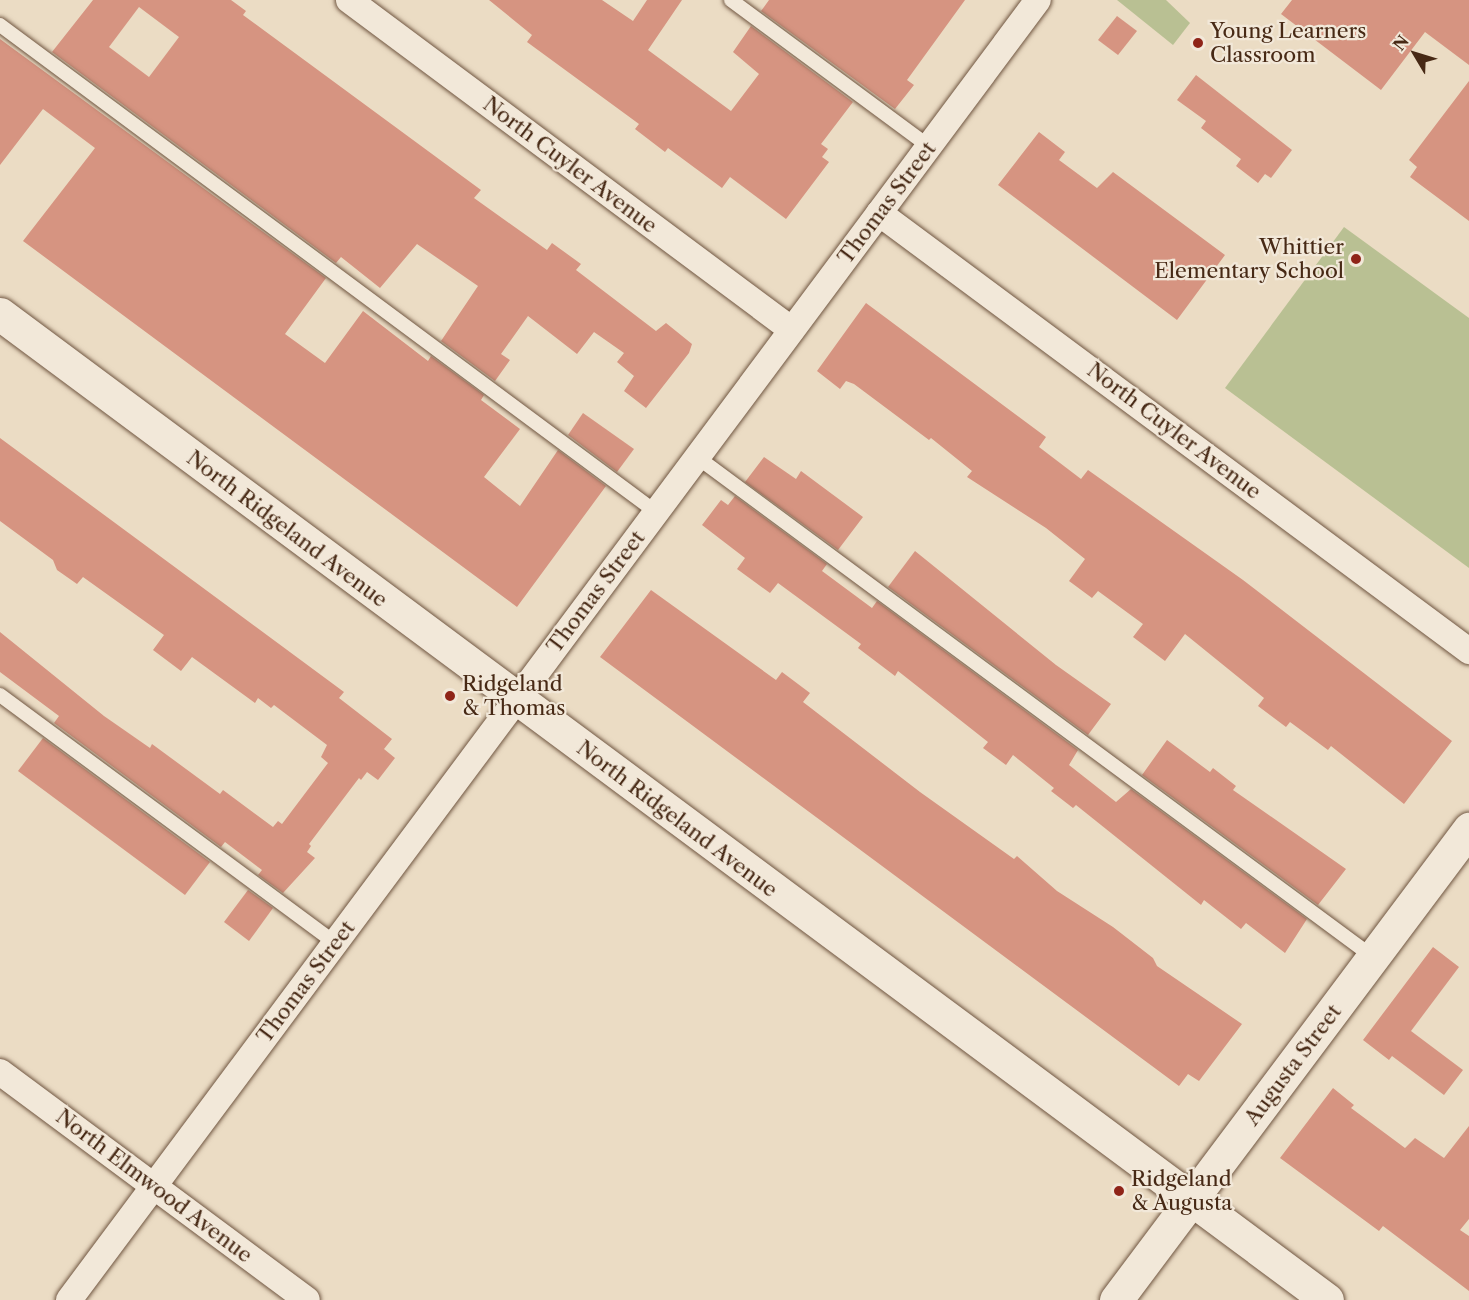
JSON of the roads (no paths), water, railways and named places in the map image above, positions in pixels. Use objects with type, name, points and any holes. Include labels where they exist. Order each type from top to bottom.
[{"type":"street","name":"North Cuyler Avenue","points":[[349,0],[792,330]]},
{"type":"street","name":"Thomas Street","points":[[69,1300],[1038,0]]},
{"type":"street","name":"North Cuyler Avenue","points":[[879,213],[1469,651]]},
{"type":"street","name":"North Ridgeland Avenue","points":[[0,314],[516,700],[1327,1300]]},
{"type":"street","name":"Augusta Street","points":[[1116,1300],[1469,829]]},
{"type":"street","name":"North Elmwood Avenue","points":[[0,1072],[308,1300]]},
{"type":"lane","points":[[731,0],[928,146]]},
{"type":"lane","points":[[0,25],[656,512]]},
{"type":"lane","points":[[697,457],[1374,957]]},
{"type":"lane","points":[[0,695],[335,943]]},
{"type":"place","name":"Young Learners Classroom","points":[[1198,43]]},
{"type":"place","name":"Whittier Elementary School","points":[[1356,259]]},
{"type":"place","name":"Ridgeland & Thomas","points":[[450,696]]},
{"type":"place","name":"Ridgeland & Augusta","points":[[1119,1191]]}]
